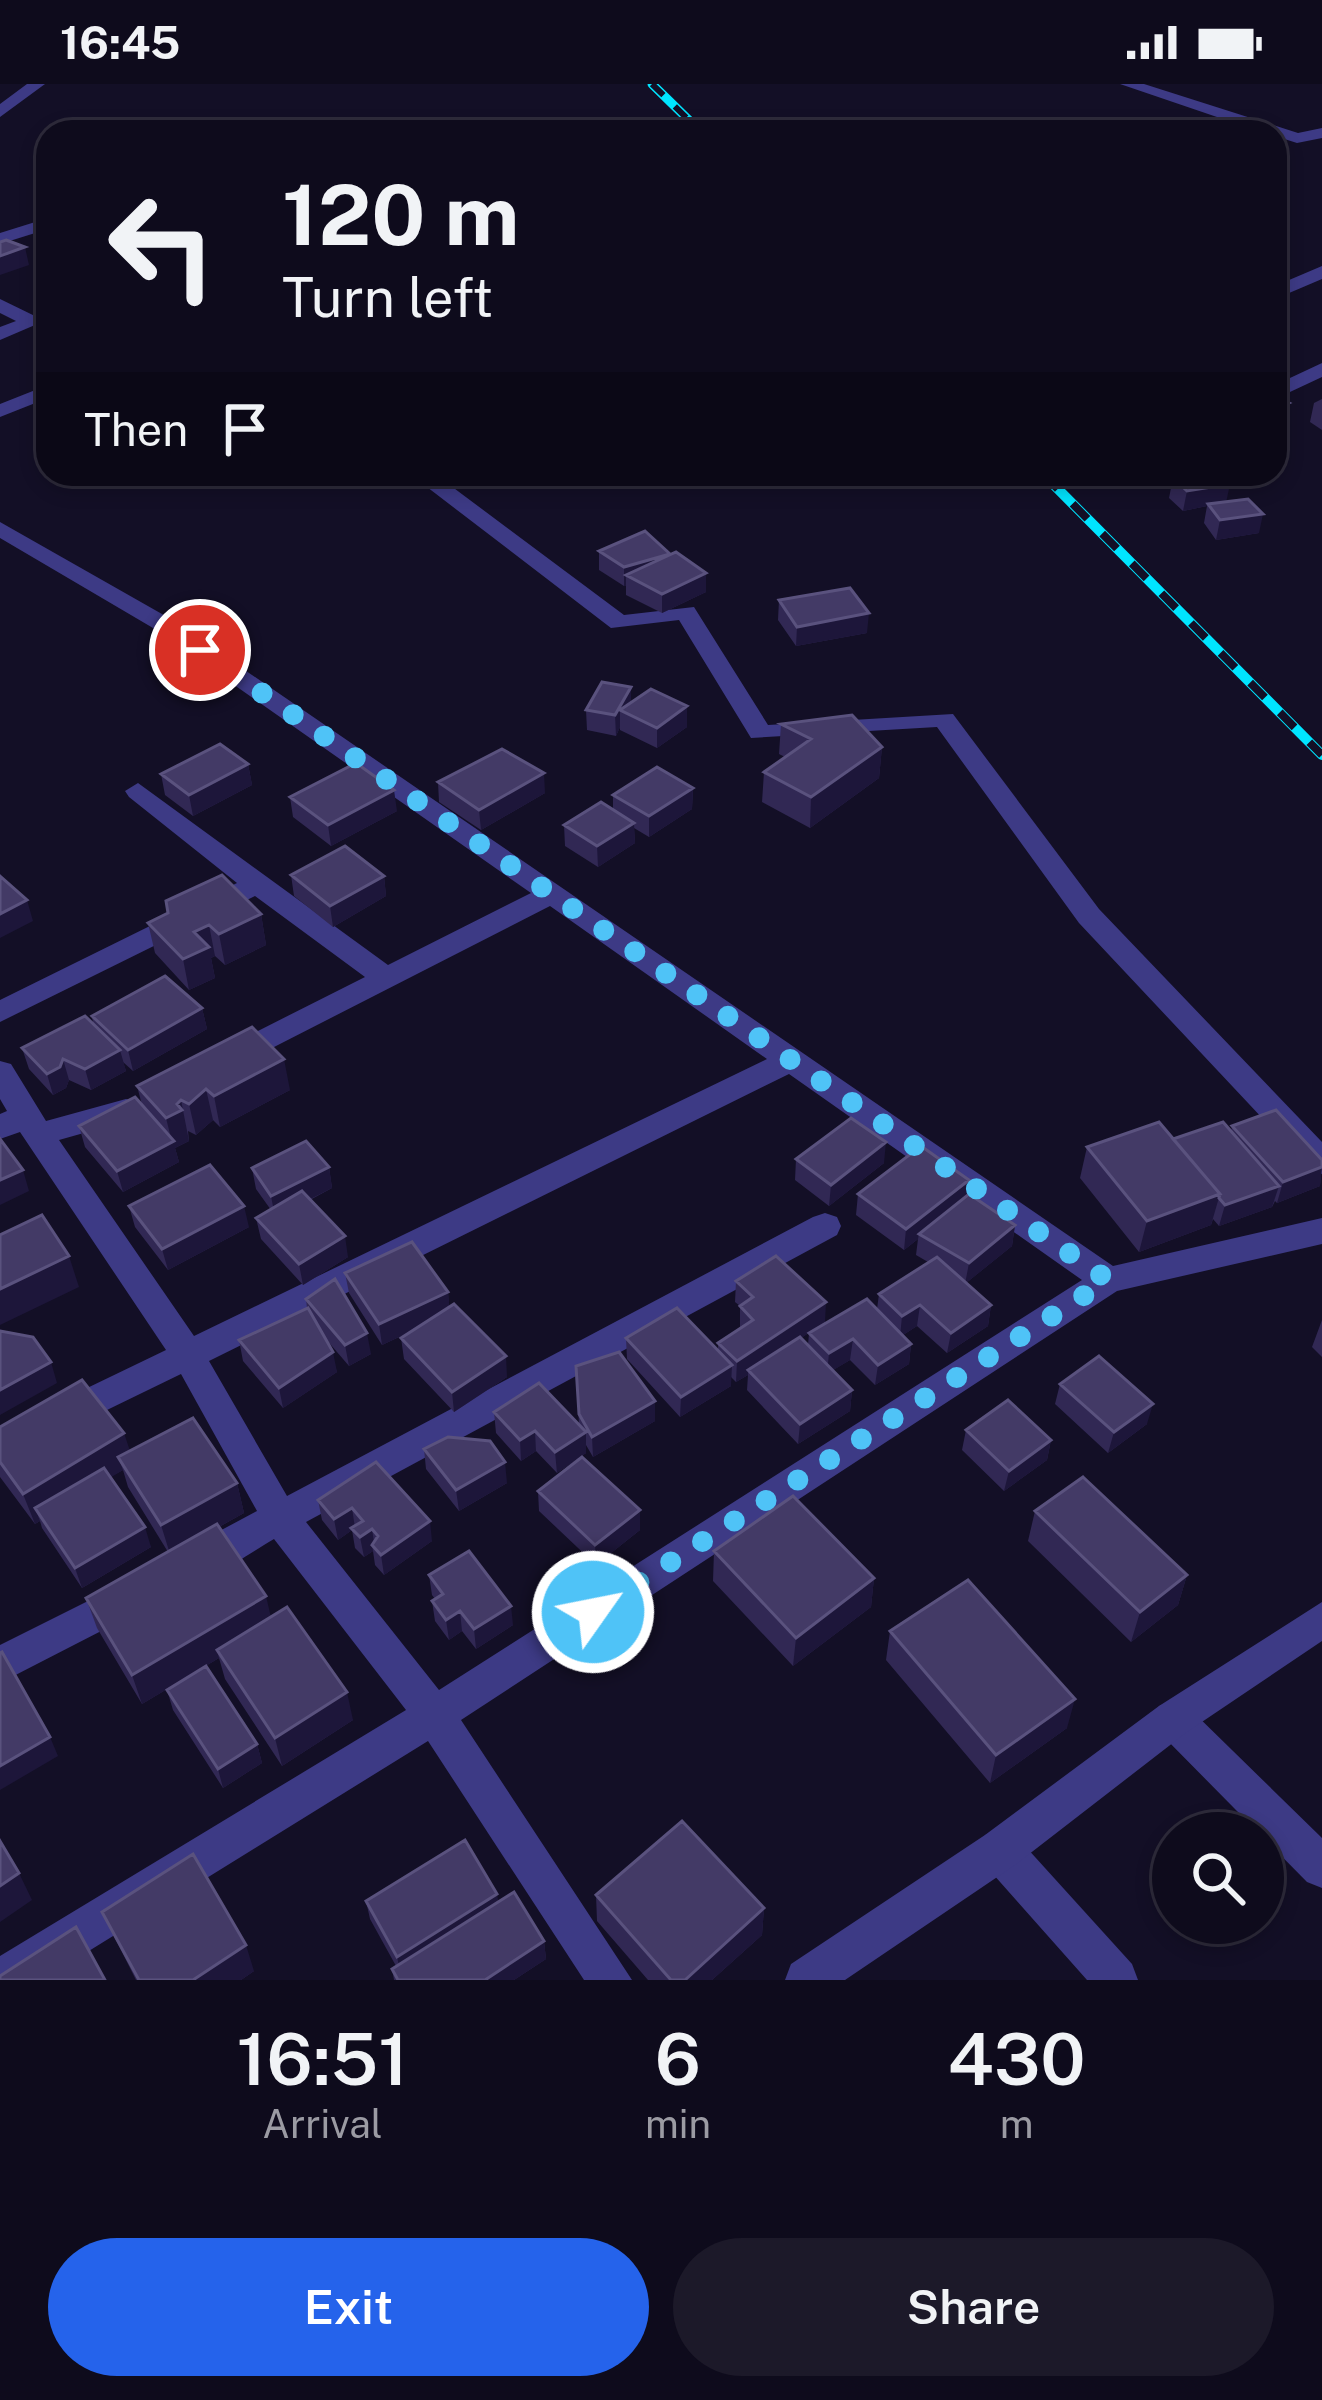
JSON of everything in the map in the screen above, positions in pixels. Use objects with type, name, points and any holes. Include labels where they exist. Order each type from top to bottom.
[{"type":"street","points":[[0,112],[37,84]]},
{"type":"street","points":[[1128,84],[1239,120]]},
{"type":"street","points":[[1287,136],[1297,139],[1322,133]]},
{"type":"street","points":[[0,238],[36,228]]},
{"type":"street","points":[[1287,288],[1322,272]]},
{"type":"street","points":[[0,304],[36,325]]},
{"type":"street","points":[[0,334],[36,328]]},
{"type":"street","points":[[1287,387],[1322,369]]},
{"type":"street","points":[[0,411],[36,397]]},
{"type":"street","points":[[438,486],[619,623],[686,612],[760,734],[944,718],[1089,916],[1322,1162]]},
{"type":"street","points":[[0,529],[161,623],[1108,1280]]},
{"type":"street","points":[[138,791],[386,978]]},
{"type":"street","points":[[0,1012],[257,884]]},
{"type":"street","points":[[199,1075],[551,893]]},
{"type":"street","points":[[0,1447],[791,1060]]},
{"type":"street","points":[[0,1072],[21,1125],[187,1353],[280,1518],[434,1715],[610,1980]]},
{"type":"street","points":[[21,1125],[136,1108],[157,1097]]},
{"type":"street","points":[[0,1665],[825,1226]]},
{"type":"street","points":[[1,1980],[434,1715],[1108,1280],[1322,1231]]},
{"type":"street","points":[[820,1977],[1000,1850],[1173,1719],[1322,1618]]},
{"type":"street","points":[[1173,1719],[1322,1867]]},
{"type":"street","points":[[1000,1850],[1116,1980]]},
{"type":"building","points":[[0,242],[25,247],[0,256]]},
{"type":"building","points":[[1182,486],[1218,486],[1187,491]]},
{"type":"building","points":[[1248,499],[1263,514],[1220,520],[1208,504]]},
{"type":"building","points":[[645,531],[670,554],[624,567],[599,551]]},
{"type":"building","points":[[676,552],[706,573],[662,594],[626,575]]},
{"type":"building","points":[[850,588],[869,613],[797,627],[779,600]]},
{"type":"building","points":[[602,682],[631,687],[615,715],[586,710]]},
{"type":"building","points":[[651,689],[687,706],[657,728],[620,710]]},
{"type":"building","points":[[852,715],[882,747],[811,797],[764,772],[811,739],[781,724]]},
{"type":"building","points":[[220,744],[248,764],[189,795],[161,774]]},
{"type":"building","points":[[502,749],[544,773],[479,810],[438,782]]},
{"type":"building","points":[[356,763],[394,790],[328,825],[290,797]]},
{"type":"building","points":[[657,767],[693,788],[649,816],[613,795]]},
{"type":"building","points":[[601,802],[634,823],[597,846],[564,825]]},
{"type":"building","points":[[345,846],[384,876],[330,906],[291,875]]},
{"type":"building","points":[[222,875],[261,914],[219,934],[209,925],[194,932],[209,947],[183,959],[148,923],[168,913],[166,901]]},
{"type":"building","points":[[0,876],[27,900],[0,914]]},
{"type":"building","points":[[165,976],[202,1008],[128,1050],[92,1016]]},
{"type":"building","points":[[85,1016],[120,1050],[85,1069],[63,1059],[60,1067],[47,1074],[22,1048]]},
{"type":"building","points":[[252,1027],[284,1059],[214,1096],[206,1089],[189,1104],[181,1100],[177,1104],[182,1110],[166,1118],[137,1086]]},
{"type":"building","points":[[135,1097],[174,1141],[117,1171],[79,1126]]},
{"type":"building","points":[[1276,1110],[1322,1160],[1322,1167],[1283,1182],[1232,1126]]},
{"type":"building","points":[[851,1118],[886,1142],[831,1185],[796,1159]]},
{"type":"building","points":[[1159,1122],[1220,1194],[1147,1221],[1087,1147]]},
{"type":"building","points":[[1223,1122],[1279,1186],[1225,1205],[1173,1139]]},
{"type":"building","points":[[0,1139],[23,1170],[0,1180]]},
{"type":"building","points":[[306,1141],[329,1167],[271,1196],[252,1168]]},
{"type":"building","points":[[921,1146],[969,1180],[906,1229],[858,1194]]},
{"type":"building","points":[[210,1165],[244,1206],[162,1249],[129,1206]]},
{"type":"building","points":[[302,1191],[345,1236],[299,1264],[256,1218]]},
{"type":"building","points":[[969,1194],[1015,1225],[969,1263],[919,1234]]},
{"type":"building","points":[[42,1215],[69,1256],[0,1289],[0,1235]]},
{"type":"building","points":[[412,1242],[448,1292],[379,1324],[345,1273]]},
{"type":"building","points":[[776,1256],[826,1302],[737,1361],[718,1343],[753,1320],[740,1306],[753,1297],[736,1281]]},
{"type":"building","points":[[937,1257],[991,1305],[951,1333],[920,1305],[902,1316],[879,1294]]},
{"type":"building","points":[[335,1279],[367,1333],[345,1345],[306,1299]]},
{"type":"building","points":[[867,1299],[911,1344],[878,1365],[853,1339],[829,1353],[809,1333]]},
{"type":"building","points":[[454,1304],[506,1356],[452,1392],[401,1338]]},
{"type":"building","points":[[308,1308],[333,1352],[279,1388],[239,1340]]},
{"type":"building","points":[[677,1308],[732,1365],[681,1397],[626,1338]]},
{"type":"building","points":[[0,1331],[33,1337],[51,1362],[0,1390]]},
{"type":"building","points":[[800,1337],[852,1390],[800,1424],[748,1370]]},
{"type":"building","points":[[619,1352],[655,1401],[592,1437],[579,1414],[576,1366]]},
{"type":"building","points":[[1099,1356],[1153,1404],[1114,1432],[1060,1384]]},
{"type":"building","points":[[82,1380],[124,1433],[23,1494],[0,1462],[0,1427]]},
{"type":"building","points":[[539,1383],[586,1432],[555,1452],[535,1431],[520,1440],[494,1412]]},
{"type":"building","points":[[1008,1400],[1051,1440],[1009,1471],[966,1430]]},
{"type":"building","points":[[193,1418],[237,1483],[161,1525],[118,1457]]},
{"type":"building","points":[[448,1437],[490,1441],[505,1462],[456,1490],[424,1449]]},
{"type":"building","points":[[582,1457],[640,1510],[595,1545],[538,1491]]},
{"type":"building","points":[[376,1462],[430,1521],[381,1555],[372,1545],[378,1536],[372,1529],[360,1537],[351,1528],[363,1521],[352,1508],[334,1519],[318,1500]]},
{"type":"building","points":[[104,1468],[145,1527],[75,1568],[35,1508]]},
{"type":"building","points":[[1083,1477],[1187,1575],[1140,1612],[1035,1511]]},
{"type":"building","points":[[793,1496],[874,1578],[796,1638],[714,1551]]},
{"type":"building","points":[[217,1524],[266,1596],[132,1675],[86,1598]]},
{"type":"building","points":[[469,1551],[511,1606],[474,1629],[460,1611],[446,1620],[432,1601],[443,1594],[429,1575]]},
{"type":"building","points":[[968,1580],[1075,1699],[996,1755],[890,1631]]},
{"type":"building","points":[[287,1607],[347,1692],[275,1738],[217,1650]]},
{"type":"building","points":[[0,1653],[50,1737],[0,1766]]},
{"type":"building","points":[[206,1666],[257,1744],[218,1769],[167,1690]]},
{"type":"building","points":[[682,1821],[764,1908],[685,1980],[671,1980],[596,1895]]},
{"type":"building","points":[[465,1840],[497,1894],[397,1957],[366,1901]]},
{"type":"building","points":[[0,1841],[19,1873],[0,1886]]},
{"type":"building","points":[[193,1854],[246,1945],[193,1980],[139,1980],[102,1912]]},
{"type":"building","points":[[514,1892],[544,1941],[485,1980],[398,1980],[392,1969]]},
{"type":"building","points":[[76,1927],[105,1980],[0,1980],[0,1976]]},
{"type":"railway","points":[[652,84],[689,120]]},
{"type":"railway","points":[[1055,486],[1322,755]]},
{"type":"route","points":[[200,650],[1108,1280],[593,1612]]}]
